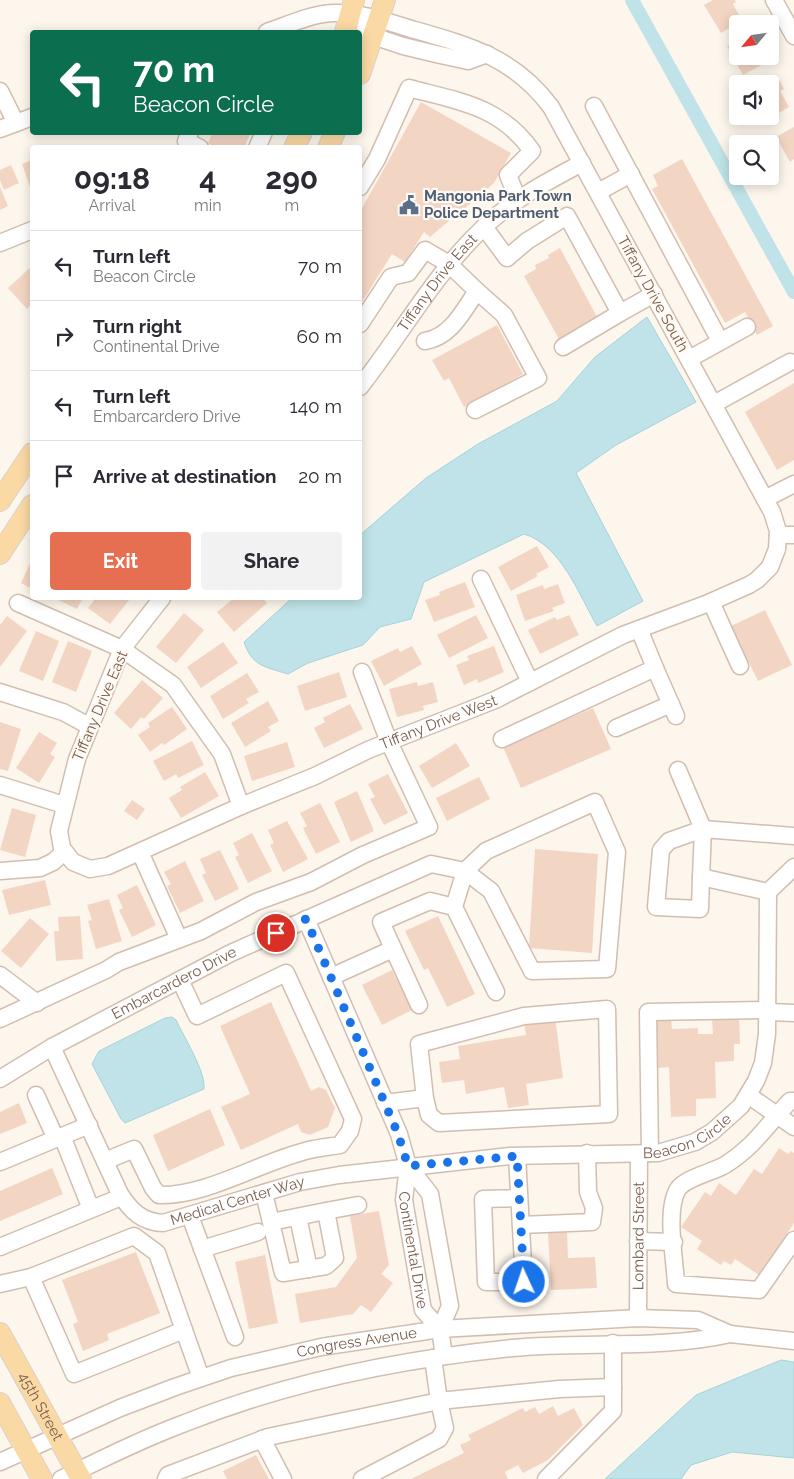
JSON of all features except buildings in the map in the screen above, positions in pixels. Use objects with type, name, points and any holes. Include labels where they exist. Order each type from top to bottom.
[{"type":"main road","points":[[362,68],[385,0]]},
{"type":"main road","points":[[0,501],[30,455]]},
{"type":"main road","points":[[0,554],[30,508]]},
{"type":"main road","name":"45th Street","points":[[0,1334],[58,1436],[73,1476]]},
{"type":"main road","points":[[0,1404],[42,1479]]},
{"type":"street","points":[[774,0],[794,36]]},
{"type":"street","points":[[273,30],[314,15],[350,16]]},
{"type":"street","name":"Tiffany Drive South","points":[[350,16],[376,28],[403,46],[468,61],[487,54],[519,73],[540,92],[551,107],[582,162],[776,521],[786,535],[774,558]]},
{"type":"street","points":[[362,184],[377,159],[409,88],[482,108],[506,124],[526,143],[532,151],[508,175],[518,200]]},
{"type":"street","points":[[0,91],[16,123]]},
{"type":"street","points":[[594,106],[720,341]]},
{"type":"street","points":[[0,129],[30,118]]},
{"type":"street","points":[[189,135],[186,141],[194,145]]},
{"type":"street","name":"Tiffany Drive East","points":[[362,384],[387,353],[449,264],[484,227],[518,200],[582,162]]},
{"type":"street","points":[[598,192],[631,174]]},
{"type":"street","points":[[484,227],[507,258],[528,241],[567,216],[620,313]]},
{"type":"street","points":[[0,255],[6,240],[30,231]]},
{"type":"street","points":[[362,321],[391,277],[408,273],[425,250],[449,264],[504,315],[538,378],[475,410]]},
{"type":"street","points":[[425,341],[438,339],[447,332],[477,291]]},
{"type":"street","points":[[563,347],[654,294]]},
{"type":"street","points":[[689,359],[748,327]]},
{"type":"street","points":[[714,404],[790,362]]},
{"type":"street","points":[[765,499],[794,484]]},
{"type":"street","name":"Tiffany Drive West","points":[[64,852],[73,862],[90,869],[108,866],[389,742],[454,718],[530,682],[582,654],[639,629],[712,602],[757,580],[774,558]]},
{"type":"street","points":[[481,579],[530,682]]},
{"type":"street","name":"Tiffany Drive East","points":[[64,852],[59,840],[59,831],[64,805],[89,726],[118,664],[122,650],[160,600]]},
{"type":"street","points":[[712,602],[740,666]]},
{"type":"street","points":[[18,603],[122,650],[173,685],[222,754],[241,806]]},
{"type":"street","points":[[616,728],[674,710],[639,629]]},
{"type":"street","points":[[502,739],[655,668]]},
{"type":"street","points":[[0,1019],[106,970],[118,962],[202,931],[256,902],[311,882],[362,855],[429,827],[389,742],[362,672]]},
{"type":"street","points":[[0,692],[63,712],[89,726]]},
{"type":"street","points":[[678,770],[703,829],[700,909],[656,907],[661,850],[669,841],[703,829],[794,836]]},
{"type":"street","points":[[0,785],[64,805]]},
{"type":"street","points":[[465,871],[491,891],[532,971],[607,969],[617,852],[595,802],[486,851],[465,871],[454,907],[496,992]]},
{"type":"street","points":[[0,871],[40,868],[53,862],[64,852]]},
{"type":"street","points":[[140,852],[179,939]]},
{"type":"street","name":"Embarcardero Drive","points":[[0,1079],[52,1047],[231,953],[306,919],[431,864],[465,871]]},
{"type":"street","points":[[701,877],[768,892],[794,868]]},
{"type":"street","name":"Beacon Circle","points":[[408,1166],[517,1156],[644,1153],[677,1149],[712,1132],[727,1120],[748,1095],[762,1063],[767,1044],[768,892]]},
{"type":"street","points":[[419,1006],[381,922],[430,901],[454,907]]},
{"type":"street","name":"Continental Drive","points":[[306,919],[398,1134],[408,1166],[430,1194],[450,1306],[440,1329],[440,1401],[444,1428],[439,1439],[362,1479]]},
{"type":"street","points":[[331,977],[393,949]]},
{"type":"street","points":[[105,1161],[134,1149],[153,1188],[159,1195],[174,1195],[249,1172],[302,1152],[340,1145],[350,1131],[353,1119],[286,973],[197,1016],[180,980]]},
{"type":"street","points":[[0,975],[37,1003]]},
{"type":"street","points":[[607,1009],[608,1114],[439,1123],[429,1115],[425,1098],[419,1044],[524,1016],[607,1009]]},
{"type":"street","points":[[768,1011],[794,1013]]},
{"type":"street","name":"Lombard Street","points":[[638,1318],[638,1241],[644,1153],[648,1012],[768,1011]]},
{"type":"street","points":[[52,1047],[121,1197],[138,1216],[134,1236]]},
{"type":"street","points":[[0,1064],[27,1063]]},
{"type":"street","points":[[36,1095],[59,1138],[91,1209]]},
{"type":"street","points":[[748,1095],[794,1128]]},
{"type":"street","points":[[385,1103],[425,1098]]},
{"type":"street","points":[[794,1101],[790,1101],[776,1115],[748,1148],[722,1167],[686,1182],[678,1189],[672,1207],[676,1284],[759,1290],[794,1240]]},
{"type":"street","points":[[0,1162],[89,1125]]},
{"type":"street","points":[[521,1225],[592,1222],[594,1208],[588,1192],[587,1153]]},
{"type":"street","points":[[517,1156],[524,1282],[486,1282],[482,1200],[519,1198]]},
{"type":"street","name":"Continental Drive","points":[[408,1166],[404,1200],[423,1310],[440,1329]]},
{"type":"street","name":"Medical Center Way","points":[[138,1216],[149,1223],[163,1223],[300,1182],[408,1166]]},
{"type":"street","points":[[249,1172],[260,1194],[264,1227],[283,1273],[326,1266],[335,1258],[326,1211]]},
{"type":"street","points":[[0,1247],[121,1197]]},
{"type":"street","points":[[202,1248],[298,1217],[358,1205]]},
{"type":"street","points":[[190,1216],[235,1337]]},
{"type":"street","points":[[298,1217],[309,1269]]},
{"type":"street","points":[[0,1284],[31,1277],[134,1236]]},
{"type":"street","points":[[134,1236],[157,1253],[201,1378]]},
{"type":"street","points":[[638,1241],[674,1242]]},
{"type":"street","points":[[31,1277],[74,1374],[184,1330]]},
{"type":"street","name":"Congress Avenue","points":[[0,1462],[120,1408],[201,1378],[258,1361],[321,1347],[440,1329],[638,1318],[698,1320],[730,1334],[794,1341]]},
{"type":"street","name":"Congress Avenue","points":[[73,1476],[186,1422],[244,1402],[325,1380],[439,1357],[514,1348],[699,1341],[730,1334]]},
{"type":"street","points":[[546,1479],[613,1411],[614,1343]]},
{"type":"street","points":[[166,1479],[168,1474],[198,1472],[262,1439],[440,1401],[559,1389],[613,1387]]},
{"type":"street","points":[[262,1439],[283,1479]]},
{"type":"water","points":[[647,317],[696,402],[616,445],[576,473],[643,601],[597,626],[568,572],[559,560],[537,540],[524,534],[424,582],[411,619],[380,627],[363,645],[308,663],[288,674],[255,661],[244,642],[290,600],[362,600],[362,533],[426,478],[478,444],[557,401],[595,357]]},
{"type":"water","points":[[172,1017],[176,1020],[202,1073],[204,1089],[125,1123],[121,1119],[92,1064],[99,1051],[165,1018]]},
{"type":"water","points":[[781,1360],[794,1362],[794,1458],[732,1452],[691,1465],[681,1479],[605,1479],[696,1395]]},
{"type":"waterway","points":[[632,0],[794,292]]},
{"type":"place","name":"Mangonia Park Town Police Department","points":[[409,205]]},
{"type":"route","points":[[276,933],[306,919],[398,1134],[408,1166],[517,1156],[524,1282]]}]
